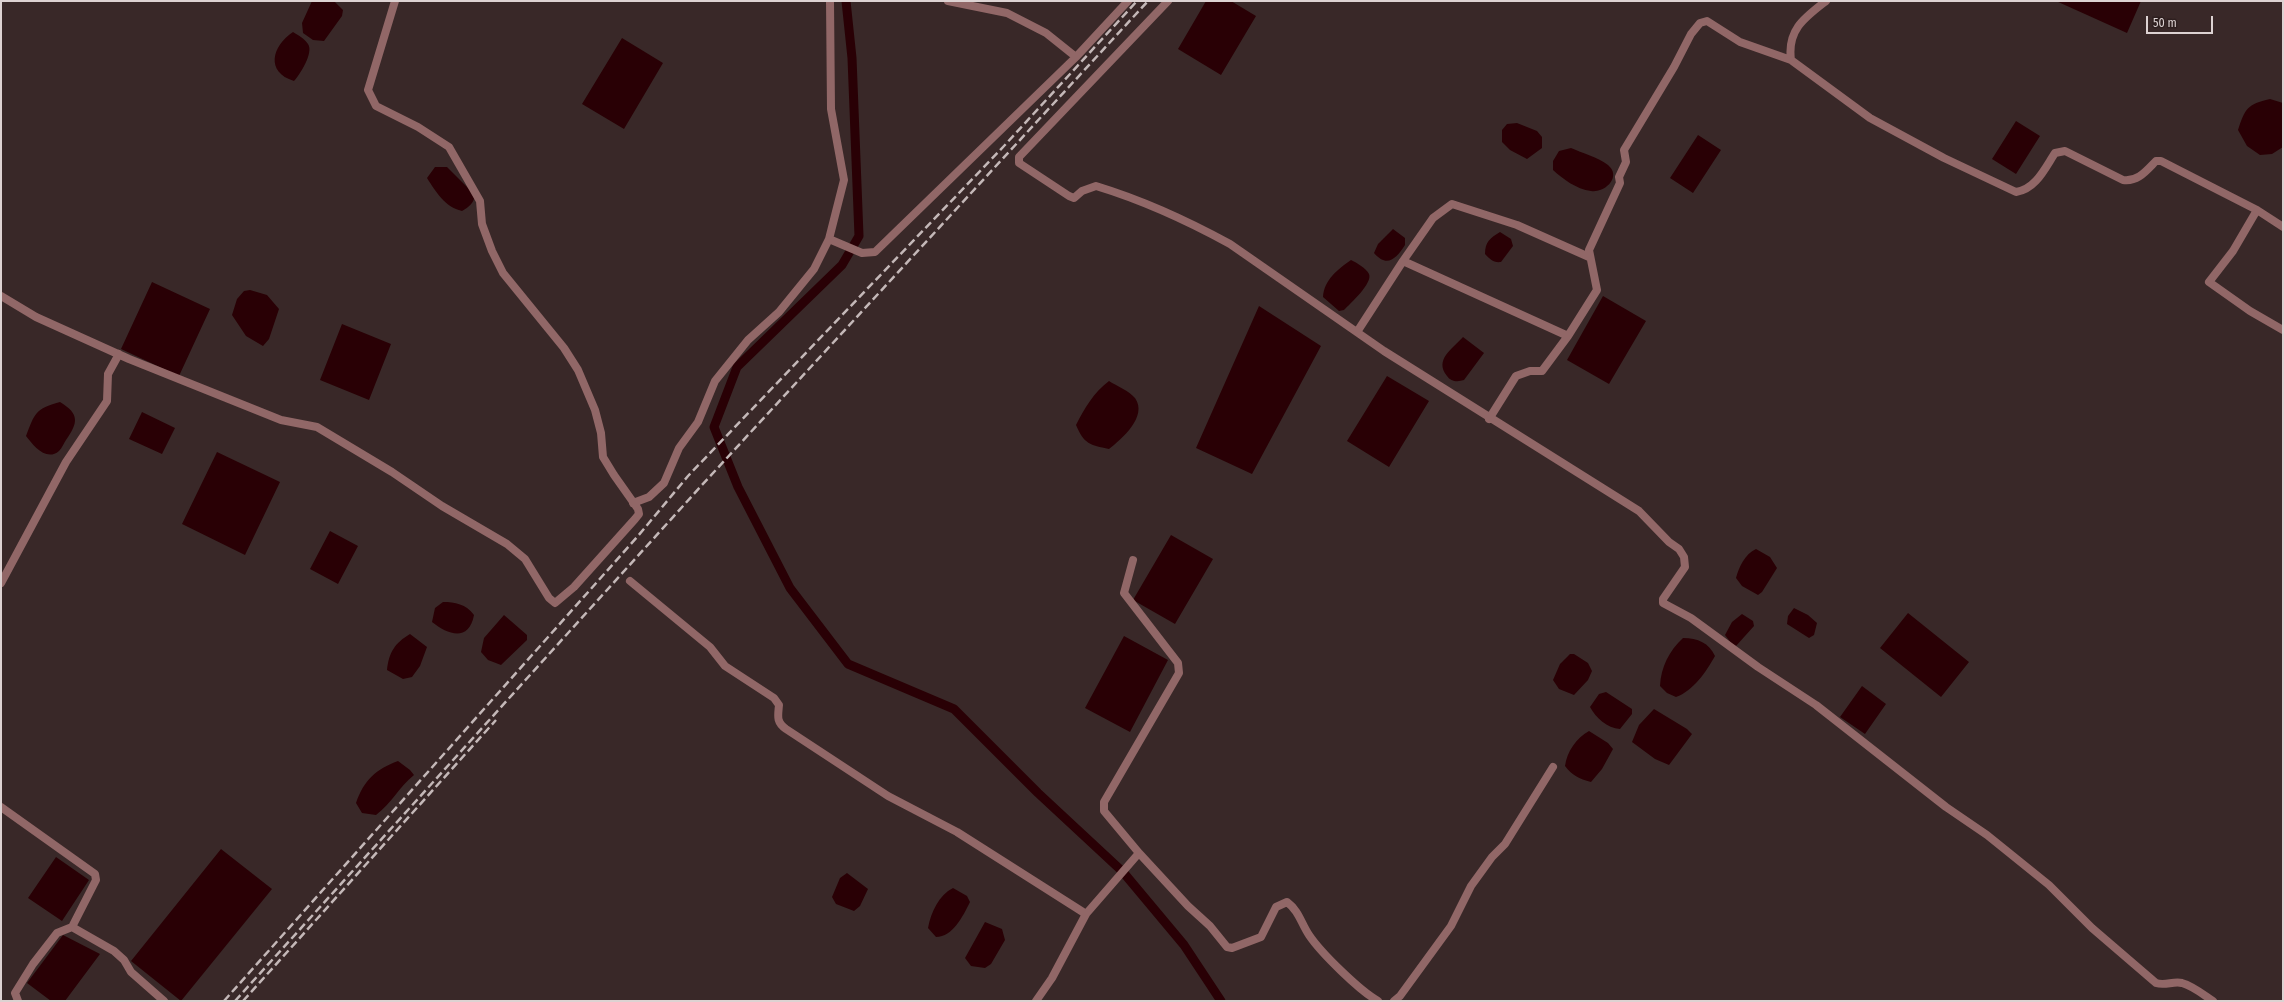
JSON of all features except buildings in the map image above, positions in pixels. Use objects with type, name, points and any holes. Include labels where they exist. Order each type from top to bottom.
[{"type":"street","points":[[1,296],[36,317],[118,354],[281,420],[317,427],[392,472],[442,506],[507,544],[525,559],[549,598],[555,603],[574,587],[639,514],[603,456],[601,433],[595,410],[578,370],[564,348],[503,273],[492,251],[482,224],[480,201],[449,147],[418,127],[376,106],[371,98],[368,90],[395,1]]},
{"type":"street","points":[[633,503],[649,498],[664,483],[679,448],[698,422],[715,381],[748,340],[779,312],[814,269],[829,239],[844,180],[831,109],[830,1]]},
{"type":"street","points":[[948,1],[1007,13],[1046,33],[1076,57]]},
{"type":"street","points":[[829,239],[862,253],[875,252],[1076,57],[1128,1]]},
{"type":"street","points":[[1168,1],[1019,157],[1019,163],[1068,196],[1074,198],[1082,191],[1096,186],[1116,192],[1204,230],[1249,257],[1357,332],[1489,419],[1639,511],[1669,542],[1679,548],[1684,557],[1685,567],[1663,600],[1663,603],[1691,618],[1758,667],[1816,705],[1946,807],[1988,835],[2049,885],[2092,928],[2156,983],[2163,985],[2180,983],[2188,985],[2213,1001]]},
{"type":"street","points":[[1791,60],[1789,47],[1793,35],[1804,18],[1826,1]]},
{"type":"street","points":[[1489,419],[1516,376],[1530,371],[1542,371],[1568,336],[1597,290],[1589,258],[1589,250],[1607,214],[1620,183],[1619,177],[1626,162],[1624,150],[1674,67],[1691,34],[1700,23],[1707,21],[1740,42],[1791,60],[1870,118],[1944,158],[2016,192],[2026,191],[2036,182],[2055,153],[2060,151],[2065,151],[2123,180],[2132,181],[2140,177],[2156,161],[2161,161],[2257,210],[2283,227]]},
{"type":"street","points":[[1357,332],[1433,218],[1452,204],[1517,225],[1589,258]]},
{"type":"street","points":[[2257,210],[2233,251],[2209,282],[2250,311],[2283,330]]},
{"type":"street","points":[[1403,261],[1568,336]]},
{"type":"street","points":[[1,583],[66,462],[108,398],[108,374],[118,354]]},
{"type":"street","points":[[1133,560],[1124,593],[1178,663],[1179,674],[1104,802],[1104,811],[1137,855],[1210,926],[1227,947],[1232,948],[1261,937],[1276,908],[1287,902],[1294,907],[1309,934],[1351,980],[1370,997],[1378,1001]]},
{"type":"street","points":[[630,581],[710,647],[725,666],[774,698],[780,705],[778,718],[780,724],[786,729],[888,796],[957,832],[1086,914]]},
{"type":"street","points":[[1394,1001],[1400,996],[1451,926],[1471,886],[1492,857],[1505,844],[1553,767]]},
{"type":"street","points":[[1,807],[95,874],[96,880],[72,927],[58,933],[33,964],[15,993],[18,1001]]},
{"type":"street","points":[[1036,1001],[1052,978],[1086,914],[1117,876],[1137,855]]},
{"type":"street","points":[[72,927],[114,951],[124,960],[131,972],[164,1001]]},
{"type":"shaded area","points":[[312,1],[334,1],[343,10],[342,16],[324,41],[313,40],[303,33],[302,23]]},
{"type":"shaded area","points":[[1206,1],[1231,1],[1256,16],[1221,75],[1178,49]]},
{"type":"shaded area","points":[[2056,1],[2141,1],[2127,33]]},
{"type":"shaded area","points":[[293,32],[305,40],[309,48],[306,63],[294,81],[285,77],[279,72],[275,65],[276,51],[280,44]]},
{"type":"shaded area","points":[[622,38],[663,63],[624,129],[582,104]]},
{"type":"shaded area","points":[[2270,99],[2283,103],[2283,147],[2272,154],[2260,155],[2247,146],[2238,130],[2248,108],[2256,103]]},
{"type":"shaded area","points":[[2016,121],[2040,136],[2016,174],[1992,159]]},
{"type":"shaded area","points":[[1517,123],[1537,131],[1542,137],[1542,148],[1527,159],[1510,150],[1502,142],[1502,130],[1507,124]]},
{"type":"shaded area","points":[[1698,135],[1721,150],[1693,193],[1670,178]]},
{"type":"shaded area","points":[[1571,148],[1595,157],[1608,165],[1613,174],[1610,183],[1606,187],[1596,191],[1585,190],[1570,183],[1553,170],[1553,161],[1559,151]]},
{"type":"shaded area","points":[[435,167],[447,167],[475,195],[474,200],[469,206],[462,211],[451,206],[442,198],[427,178]]},
{"type":"shaded area","points":[[1393,229],[1405,238],[1405,245],[1395,258],[1387,261],[1383,260],[1374,253],[1378,244]]},
{"type":"shaded area","points":[[1500,232],[1511,239],[1513,246],[1501,262],[1498,262],[1488,258],[1485,254],[1485,250],[1493,236]]},
{"type":"shaded area","points":[[1351,260],[1359,264],[1369,274],[1368,283],[1344,310],[1339,311],[1323,297],[1324,291],[1332,276]]},
{"type":"shaded area","points":[[152,282],[210,309],[179,376],[121,349]]},
{"type":"shaded area","points":[[250,290],[267,295],[279,309],[269,339],[263,346],[246,336],[232,315],[237,299],[244,291]]},
{"type":"shaded area","points":[[1603,296],[1646,321],[1609,384],[1567,360]]},
{"type":"shaded area","points":[[1259,306],[1321,346],[1252,474],[1196,448]]},
{"type":"shaded area","points":[[342,324],[391,344],[369,400],[320,380]]},
{"type":"shaded area","points":[[1463,337],[1484,353],[1464,380],[1455,381],[1447,376],[1442,365],[1446,355]]},
{"type":"shaded area","points":[[1387,376],[1429,401],[1389,467],[1347,441]]},
{"type":"shaded area","points":[[1109,381],[1135,398],[1138,405],[1138,412],[1132,426],[1109,449],[1088,443],[1076,425],[1090,401]]},
{"type":"shaded area","points":[[60,402],[74,415],[75,424],[59,451],[49,455],[36,448],[26,436],[37,413],[45,407]]},
{"type":"shaded area","points":[[142,412],[175,428],[162,454],[129,439]]},
{"type":"shaded area","points":[[217,452],[280,482],[245,555],[182,524]]},
{"type":"shaded area","points":[[330,531],[358,546],[338,584],[310,569]]},
{"type":"shaded area","points":[[1171,535],[1213,559],[1175,624],[1133,600]]},
{"type":"shaded area","points":[[1756,549],[1770,557],[1777,568],[1762,592],[1758,595],[1742,586],[1736,578],[1743,561],[1752,551]]},
{"type":"shaded area","points":[[443,602],[460,604],[471,611],[474,615],[468,629],[463,633],[451,633],[438,627],[432,622],[435,608]]},
{"type":"shaded area","points":[[1794,608],[1808,615],[1817,623],[1814,635],[1809,638],[1787,624],[1788,616]]},
{"type":"shaded area","points":[[1908,613],[1969,662],[1941,697],[1880,648]]},
{"type":"shaded area","points":[[1742,614],[1753,621],[1754,626],[1736,646],[1731,643],[1725,635],[1732,622]]},
{"type":"shaded area","points":[[504,615],[527,635],[527,640],[501,665],[488,660],[481,652],[484,638]]},
{"type":"shaded area","points":[[410,634],[427,647],[420,666],[412,677],[403,679],[387,670],[391,653],[400,641]]},
{"type":"shaded area","points":[[1124,636],[1168,660],[1130,732],[1085,708]]},
{"type":"shaded area","points":[[1683,638],[1702,642],[1713,651],[1715,656],[1708,668],[1693,686],[1676,697],[1667,693],[1660,686],[1664,666],[1674,648]]},
{"type":"shaded area","points":[[1570,654],[1574,654],[1588,663],[1592,671],[1588,680],[1574,695],[1559,689],[1553,680],[1560,664]]},
{"type":"shaded area","points":[[1862,686],[1886,704],[1865,734],[1840,717]]},
{"type":"shaded area","points":[[1606,692],[1632,709],[1632,714],[1620,729],[1611,727],[1602,722],[1590,707],[1599,694]]},
{"type":"shaded area","points":[[1654,709],[1687,729],[1692,734],[1669,765],[1655,759],[1632,742],[1639,725]]},
{"type":"shaded area","points":[[1589,731],[1608,743],[1613,749],[1602,769],[1591,782],[1576,776],[1565,766],[1570,751],[1576,741]]},
{"type":"shaded area","points":[[398,761],[414,775],[376,815],[362,813],[356,803],[367,782],[377,772]]},
{"type":"shaded area","points":[[221,849],[272,889],[181,1001],[131,961]]},
{"type":"shaded area","points":[[56,857],[89,880],[62,921],[28,898]]},
{"type":"shaded area","points":[[847,873],[868,889],[860,906],[854,911],[836,904],[832,897],[840,878]]},
{"type":"shaded area","points":[[953,888],[967,896],[970,902],[957,925],[948,934],[936,937],[928,928],[931,916],[936,905],[948,891]]},
{"type":"shaded area","points":[[985,922],[1002,929],[1005,940],[991,964],[985,968],[971,966],[965,958]]},
{"type":"shaded area","points":[[63,935],[100,954],[65,1001],[51,1001],[27,983]]},
{"type":"waterway","points":[[846,1],[852,58],[859,236],[842,265],[737,367],[714,427],[738,487],[790,588],[848,664],[954,709],[1038,793],[1123,872],[1184,945],[1221,1001]]},
{"type":"railway","points":[[224,1001],[638,536],[688,476],[1004,146],[1137,1]]},
{"type":"railway","points":[[235,1001],[702,485],[1148,1]]},
{"type":"railway","points":[[243,1001],[496,720]]}]
